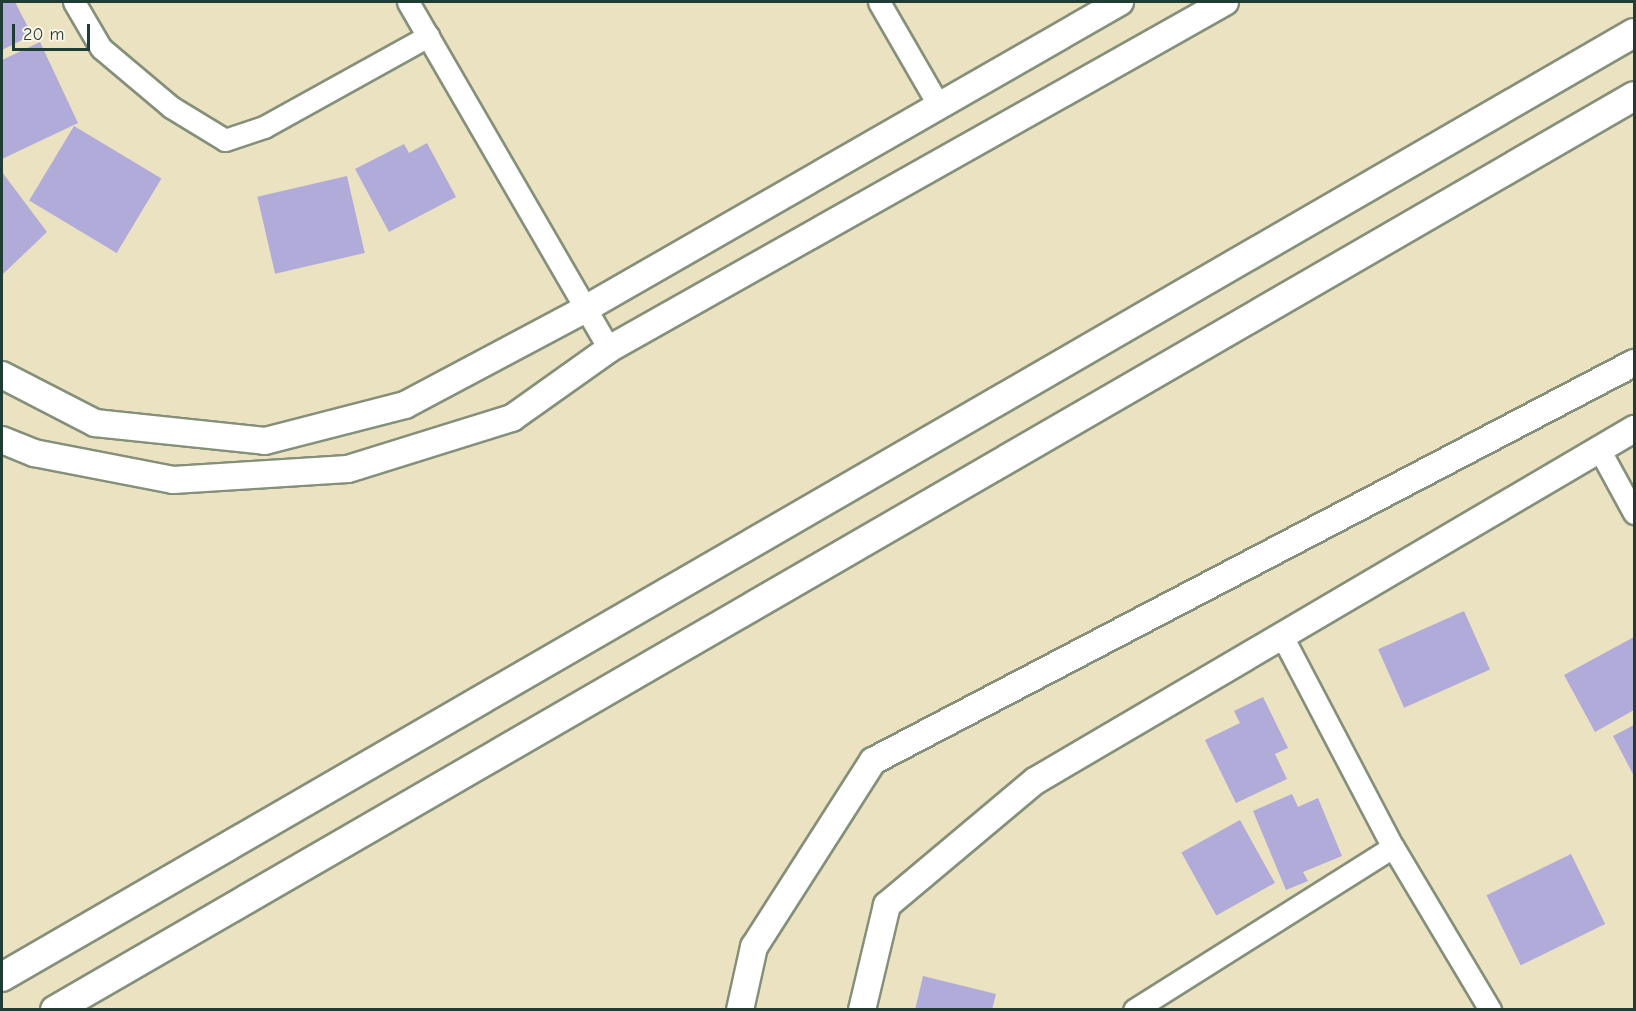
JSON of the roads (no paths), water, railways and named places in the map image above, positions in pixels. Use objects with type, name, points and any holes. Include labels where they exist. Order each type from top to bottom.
[{"type":"main road","points":[[2,977],[1635,33]]},
{"type":"main road","points":[[56,1010],[1635,96]]},
{"type":"street","points":[[74,2],[101,48],[171,107],[225,140],[264,127],[428,36]]},
{"type":"street","points":[[408,2],[609,349]]},
{"type":"street","points":[[879,2],[939,106]]},
{"type":"street","points":[[2,375],[94,423],[265,441],[405,405],[586,308],[1120,2]]},
{"type":"street","points":[[2,440],[34,453],[173,480],[348,469],[512,418],[609,349],[1225,2]]},
{"type":"street","points":[[740,1010],[754,948],[873,761],[1635,363]]},
{"type":"street","points":[[862,1010],[887,905],[1035,781],[1635,429]]},
{"type":"street","points":[[1599,449],[1635,513]]},
{"type":"street","points":[[1282,636],[1393,848],[1490,1010]]},
{"type":"street","points":[[1134,1010],[1393,848]]}]
